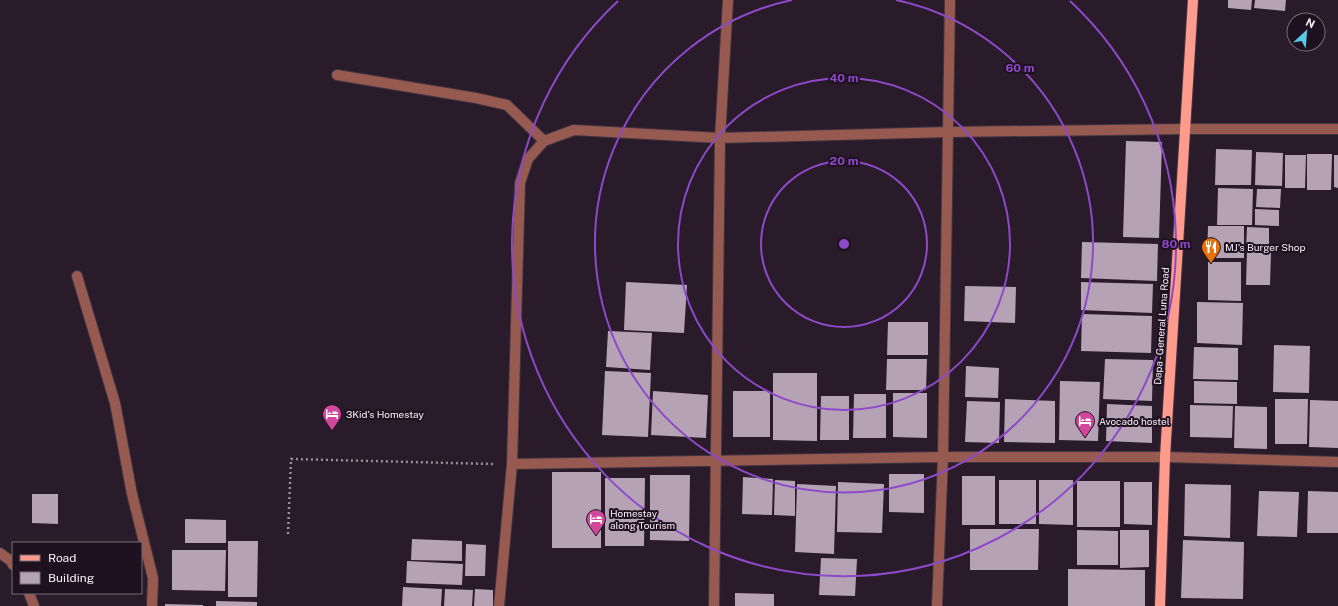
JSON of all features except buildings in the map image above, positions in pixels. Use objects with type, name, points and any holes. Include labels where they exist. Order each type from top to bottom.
[{"type":"main road","name":"Dapa - General Luna Road","points":[[1160,606],[1165,456],[1193,0]]},
{"type":"street","points":[[714,606],[720,138],[728,0]]},
{"type":"street","points":[[937,606],[943,457],[950,0]]},
{"type":"street","points":[[337,75],[476,98],[507,105],[544,141]]},
{"type":"street","points":[[499,606],[512,464],[520,183],[528,159],[544,141],[574,130],[720,138],[1186,128],[1338,129]]},
{"type":"street","points":[[77,276],[115,403],[132,494],[153,578],[152,606]]},
{"type":"street","points":[[512,464],[943,457],[1165,456],[1338,462]]},
{"type":"street","points":[[0,553],[12,563]]},
{"type":"street","points":[[29,594],[34,606]]},
{"type":"path","points":[[288,534],[291,459],[512,464]]},
{"type":"place","name":"MJ's Burger Shop","points":[[1211,264]]},
{"type":"place","name":"3Kid’s Homestay","points":[[332,431]]},
{"type":"place","name":"Avocado hostel","points":[[1085,438]]},
{"type":"place","name":"Homestay along Tourism","points":[[596,536]]}]
